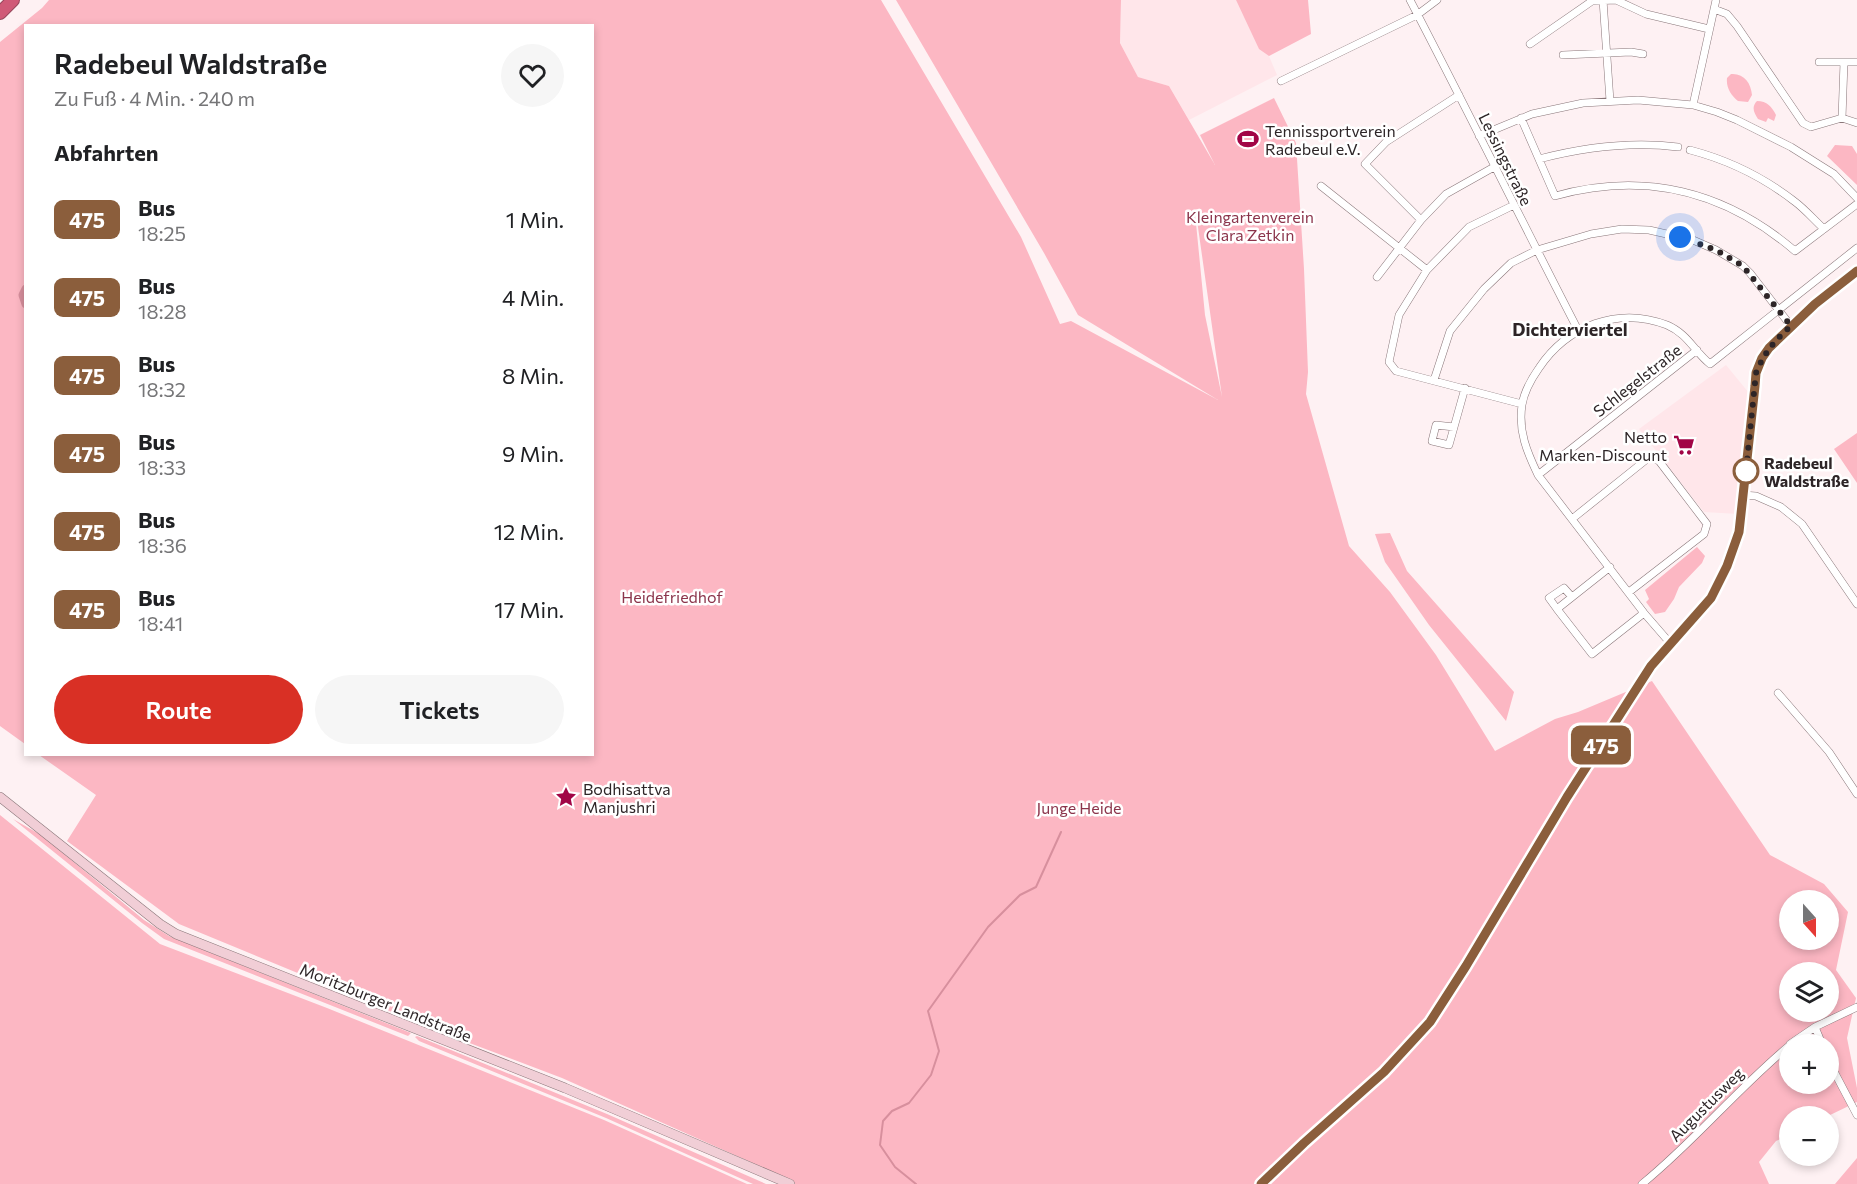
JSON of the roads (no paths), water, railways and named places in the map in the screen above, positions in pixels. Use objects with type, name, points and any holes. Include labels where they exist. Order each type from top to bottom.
[{"type":"highway","points":[[0,12],[13,0]]},
{"type":"street","name":"Lessingstraße","points":[[1410,0],[1578,330]]},
{"type":"street","points":[[1281,81],[1417,15],[1437,0]]},
{"type":"street","points":[[1604,0],[1610,101]]},
{"type":"street","points":[[1530,44],[1592,1],[1616,0],[1646,14],[1709,29]]},
{"type":"street","points":[[1693,105],[1716,0]]},
{"type":"street","points":[[1714,9],[1727,14],[1803,123],[1811,127],[1842,118],[1857,123]]},
{"type":"street","points":[[1563,55],[1631,52],[1643,54]]},
{"type":"street","points":[[1819,62],[1857,63]]},
{"type":"street","points":[[1842,118],[1844,62]]},
{"type":"street","points":[[1420,220],[1365,164],[1386,142],[1459,95]]},
{"type":"street","points":[[1479,136],[1521,118],[1583,103],[1638,100],[1693,105],[1737,120],[1791,147],[1834,174],[1857,198]]},
{"type":"street","points":[[1521,118],[1555,196],[1574,190],[1617,185],[1641,185],[1676,190],[1719,203],[1741,213],[1763,225],[1795,251],[1857,204]]},
{"type":"street","points":[[1539,159],[1577,149],[1617,145],[1653,144],[1678,147]]},
{"type":"street","points":[[1690,150],[1716,157],[1761,178],[1795,201],[1824,229]]},
{"type":"street","points":[[1377,277],[1420,220],[1446,194],[1494,167]]},
{"type":"street","points":[[1321,186],[1427,270]]},
{"type":"street","points":[[1514,206],[1469,227],[1427,270],[1399,315],[1389,362],[1396,371],[1522,404]]},
{"type":"street","points":[[1434,380],[1450,331],[1484,289],[1511,263],[1537,250],[1591,234],[1622,230],[1668,233],[1716,250],[1743,266],[1791,326]]},
{"type":"street","points":[[1670,643],[1644,613],[1538,475],[1526,450],[1521,426],[1522,404],[1532,379],[1546,357],[1578,330],[1602,321],[1625,318],[1667,325],[1684,334],[1710,364],[1857,248]]},
{"type":"street","points":[[1261,1184],[1384,1072],[1430,1022],[1567,797],[1651,666],[1711,598],[1727,566],[1739,532],[1756,373],[1762,358],[1769,348],[1815,304],[1857,271]]},
{"type":"street","name":"Schlegelstraße","points":[[1538,475],[1697,350]]},
{"type":"street","points":[[1454,427],[1465,388]]},
{"type":"street","points":[[1572,519],[1647,459],[1653,458],[1659,461],[1707,524],[1707,528],[1704,534],[1629,592]]},
{"type":"street","points":[[1743,495],[1756,496],[1781,507],[1802,524],[1857,604]]},
{"type":"street","points":[[1557,609],[1610,567]]},
{"type":"street","points":[[1572,597],[1564,588],[1550,598],[1592,654],[1644,613]]},
{"type":"street","points":[[1778,693],[1829,752],[1857,794]]},
{"type":"street","name":"Moritzburger Landstraße","points":[[0,797],[152,918],[176,934],[565,1088],[790,1184]]},
{"type":"street","name":"Augustusweg","points":[[1805,1034],[1857,1007]]},
{"type":"street","points":[[1815,1027],[1818,1034]]},
{"type":"street","name":"Augustusweg","points":[[1642,1184],[1779,1053]]},
{"type":"street","points":[[1839,1081],[1857,1115]]},
{"type":"waterway","points":[[24,293],[24,298]]},
{"type":"waterway","points":[[916,1184],[895,1167],[880,1145],[883,1121],[892,1111],[909,1103],[931,1075],[939,1051],[928,1011],[988,927],[1020,895],[1036,887],[1061,832]]},
{"type":"place","name":"Tennissportverein Radebeul e.V.","points":[[1248,139]]},
{"type":"place","name":"Netto Marken-Discount","points":[[1684,445]]},
{"type":"place","name":"Radebeul Waldstraße","points":[[1746,471]]},
{"type":"place","name":"Bodhisattva Manjushri","points":[[566,797]]},
{"type":"district","name":"Dichterviertel","points":[[1570,329]]},
{"type":"park label","name":"Kleingartenverein Clara Zetkin","points":[[1250,225]]},
{"type":"park label","name":"Heidefriedhof","points":[[672,596]]},
{"type":"park label","name":"Junge Heide","points":[[1079,807]]}]
